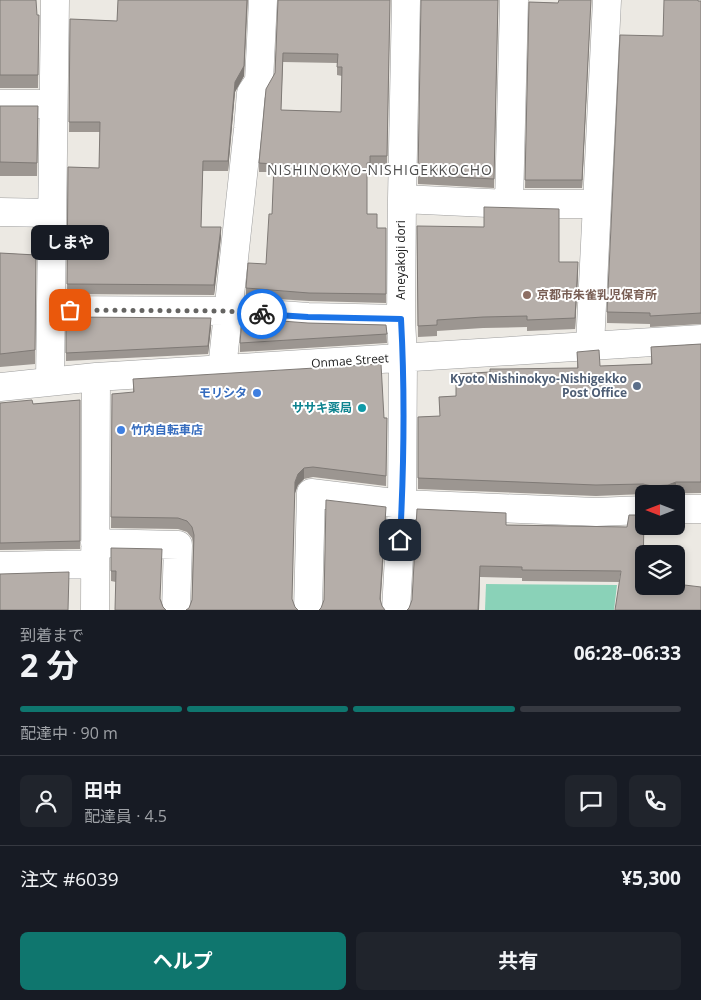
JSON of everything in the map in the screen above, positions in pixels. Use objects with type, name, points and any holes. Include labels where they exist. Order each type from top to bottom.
[{"type":"street","points":[[50,382],[55,0]]},
{"type":"street","points":[[222,369],[251,93],[259,81],[263,0]]},
{"type":"street","name":"Aneyakoji dori","points":[[396,610],[402,504],[403,358],[401,319],[406,0]]},
{"type":"street","points":[[508,204],[514,0]]},
{"type":"street","points":[[590,346],[607,0]]},
{"type":"street","points":[[0,104],[53,104]]},
{"type":"street","points":[[402,198],[508,204],[596,204]]},
{"type":"street","points":[[0,212],[52,213]]},
{"type":"street","points":[[51,310],[227,311],[308,317],[401,319]]},
{"type":"street","name":"Onmae Street","points":[[0,387],[96,377],[701,339]]},
{"type":"street","points":[[95,610],[96,377]]},
{"type":"street","points":[[308,610],[311,493],[402,504],[596,512],[635,510]]},
{"type":"street","points":[[685,509],[701,509]]},
{"type":"street","points":[[0,566],[178,545],[176,610]]},
{"type":"green space","points":[[486,584],[617,585],[614,610],[485,610]]},
{"type":"building","points":[[0,0],[36,0],[37,15],[39,15],[38,75],[0,75]]},
{"type":"building","points":[[118,0],[247,0],[244,66],[235,82],[228,161],[203,161],[201,227],[221,227],[214,285],[67,284],[68,167],[99,168],[100,122],[69,122],[70,19],[117,21]]},
{"type":"building","points":[[278,0],[390,0],[387,156],[370,156],[370,163],[367,163],[367,214],[377,214],[377,228],[386,228],[386,294],[309,293],[246,288],[248,263],[266,264],[269,214],[272,214],[274,164],[259,163],[266,89],[275,73]],"holes":[[[283,53],[338,54],[337,67],[342,67],[341,112],[281,110]]]},
{"type":"building","points":[[421,0],[498,0],[494,179],[418,175]]},
{"type":"building","points":[[559,0],[591,0],[582,180],[525,180],[529,2],[558,3]]},
{"type":"building","points":[[664,0],[701,1],[701,313],[650,316],[650,313],[607,312],[620,35],[663,36]]},
{"type":"building","points":[[0,106],[38,106],[37,163],[0,162]]},
{"type":"building","points":[[484,207],[559,209],[559,262],[578,262],[575,318],[527,320],[527,316],[483,317],[437,320],[437,325],[418,326],[417,226],[484,227]]},
{"type":"building","points":[[0,253],[36,255],[35,350],[0,354]]},
{"type":"building","points":[[66,317],[211,318],[208,346],[66,353]]},
{"type":"building","points":[[242,318],[308,323],[386,325],[387,334],[240,343]]},
{"type":"building","points":[[701,344],[701,482],[676,482],[668,485],[596,485],[418,478],[418,417],[440,416],[439,397],[456,396],[456,374],[490,372],[490,369],[578,368],[577,352],[599,350],[600,366],[652,364],[651,347]]},
{"type":"building","points":[[381,364],[384,418],[387,418],[386,476],[313,467],[304,468],[298,474],[295,482],[292,599],[298,610],[186,610],[189,608],[192,600],[194,535],[192,527],[187,521],[178,518],[111,517],[112,394],[134,392],[133,379]]},
{"type":"building","points":[[32,400],[33,404],[80,400],[80,541],[0,543],[0,403]]},
{"type":"building","points":[[326,500],[386,507],[380,599],[385,610],[319,610],[324,600]]},
{"type":"building","points":[[417,509],[506,513],[506,525],[627,527],[629,515],[635,515],[635,535],[644,535],[644,545],[635,545],[635,595],[685,595],[685,585],[701,587],[701,610],[615,610],[621,571],[522,570],[522,567],[480,566],[478,610],[407,610],[412,600]]},
{"type":"building","points":[[111,548],[162,549],[160,599],[166,610],[115,610],[116,571],[111,571]]},
{"type":"building","points":[[69,572],[68,610],[0,610],[0,574]]},
{"type":"way so far","points":[[70,310],[227,311],[262,314]]},
{"type":"place","name":"京都市朱雀乳児保育所","points":[[527,295]]},
{"type":"place","name":"しまや","points":[[70,310]]},
{"type":"place","name":"Kyoto Nishinokyo-Nishigekko Post Office","points":[[637,386]]},
{"type":"place","name":"モリシタ","points":[[257,393]]},
{"type":"place","name":"ササキ薬局","points":[[362,408]]},
{"type":"place","name":"竹内自転車店","points":[[121,430]]},
{"type":"district","name":"NISHINOKYO-NISHIGEKKOCHO","points":[[380,170]]},
{"type":"route","points":[[262,314],[401,319],[403,358],[400,540]]}]
